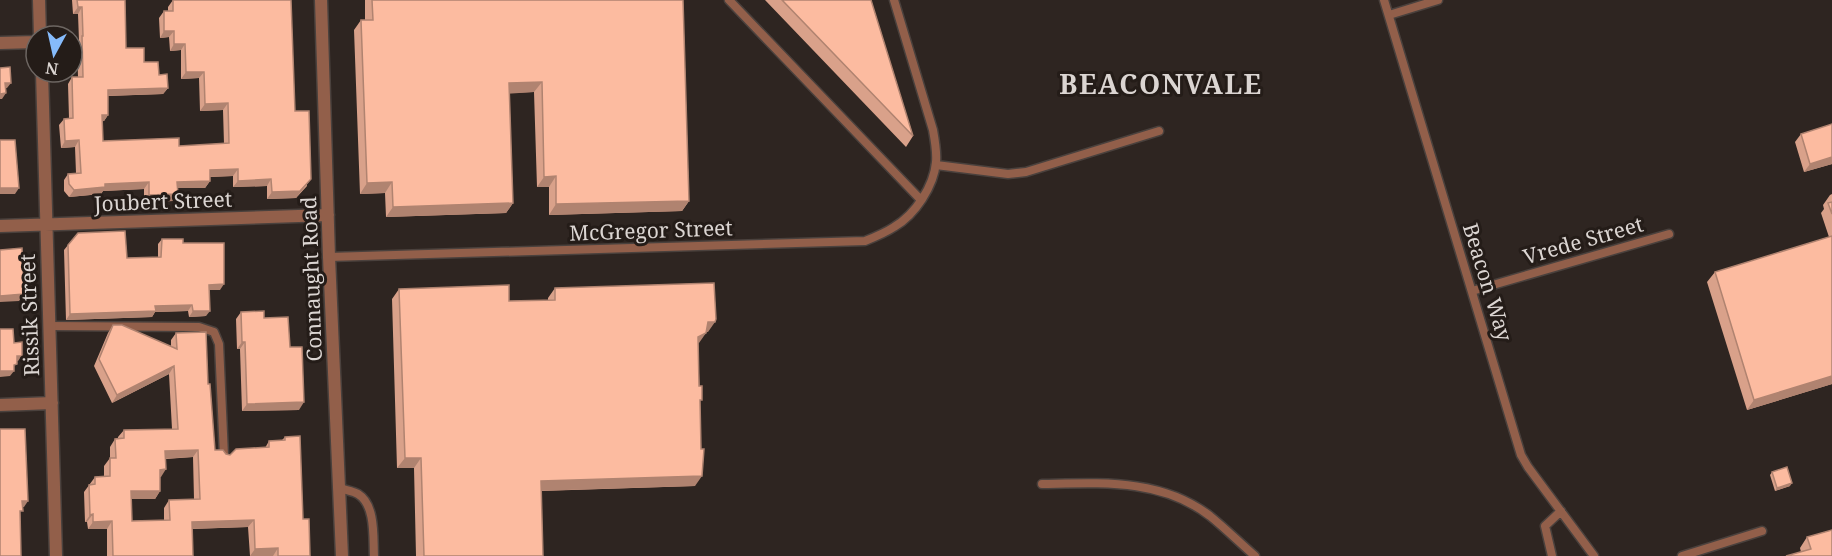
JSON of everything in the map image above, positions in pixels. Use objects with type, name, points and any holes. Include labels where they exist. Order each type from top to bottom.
[{"type":"street","points":[[39,0],[40,24]]},
{"type":"street","name":"Connaught Road","points":[[321,0],[342,556]]},
{"type":"street","points":[[0,43],[24,42]]},
{"type":"street","name":"Rissik Street","points":[[42,84],[56,556]]},
{"type":"street","name":"Joubert Street","points":[[0,225],[328,215]]},
{"type":"street","points":[[0,405],[52,403]]},
{"type":"lane","points":[[729,0],[921,200]]},
{"type":"lane","points":[[894,0],[933,130],[937,152],[936,165],[1008,174],[1026,172],[1159,131]]},
{"type":"lane","name":"Beacon Way","points":[[1384,0],[1521,455],[1594,556]]},
{"type":"lane","points":[[1389,15],[1438,0]]},
{"type":"lane","name":"McGregor Street","points":[[329,257],[865,241],[896,227],[912,213],[921,200],[936,165]]},
{"type":"lane","name":"Vrede Street","points":[[1472,291],[1669,234]]},
{"type":"lane","points":[[49,326],[210,329],[214,332],[219,344],[225,456]]},
{"type":"lane","points":[[1042,484],[1119,483],[1146,487],[1176,496],[1209,515],[1255,556]]},
{"type":"lane","points":[[340,488],[357,493],[365,500],[372,525],[374,556]]},
{"type":"lane","points":[[1552,556],[1545,526],[1561,511]]},
{"type":"lane","points":[[1682,556],[1762,531]]},
{"type":"building","points":[[77,0],[125,0],[126,48],[144,48],[144,62],[158,62],[159,75],[167,74],[168,88],[108,90],[108,115],[102,115],[103,141],[179,138],[179,146],[229,143],[228,103],[205,104],[204,72],[186,72],[185,44],[174,44],[174,31],[164,31],[164,11],[173,11],[173,0],[291,0],[295,111],[309,111],[311,179],[300,191],[272,192],[271,179],[238,181],[238,169],[210,170],[210,181],[177,182],[178,194],[149,195],[149,182],[105,184],[105,187],[74,190],[69,184],[68,174],[81,173],[79,140],[65,141],[64,119],[73,118],[72,84],[84,84],[84,24],[82,7],[78,7]]},
{"type":"building","points":[[372,0],[683,0],[689,201],[556,204],[556,176],[544,177],[542,82],[509,83],[513,203],[393,207],[392,182],[367,183],[361,20],[373,20]]},
{"type":"building","points":[[782,0],[871,0],[913,136]]},
{"type":"building","points":[[10,67],[11,83],[5,83],[6,93],[0,94],[0,68]]},
{"type":"building","points":[[1832,124],[1832,157],[1810,164],[1801,134]]},
{"type":"building","points":[[0,140],[15,140],[19,188],[0,188]]},
{"type":"building","points":[[1832,202],[1832,214],[1828,203]]},
{"type":"building","points":[[125,231],[127,258],[161,257],[162,239],[183,239],[183,243],[224,243],[224,284],[209,285],[210,311],[193,311],[192,305],[155,306],[156,311],[70,314],[68,245],[78,233]]},
{"type":"building","points":[[1832,236],[1832,376],[1754,400],[1715,272]]},
{"type":"building","points":[[22,248],[24,294],[0,296],[0,250]]},
{"type":"building","points":[[714,283],[716,319],[715,322],[708,322],[706,333],[698,337],[699,386],[702,386],[701,449],[704,449],[702,476],[541,481],[543,556],[424,556],[421,458],[405,458],[399,289],[509,285],[509,301],[555,300],[555,288]]},
{"type":"building","points":[[264,311],[264,318],[288,317],[290,347],[302,347],[304,402],[247,404],[245,342],[242,342],[241,312]]},
{"type":"building","points":[[113,325],[122,325],[177,349],[176,333],[206,332],[208,384],[210,384],[215,450],[223,450],[230,455],[236,449],[269,447],[269,441],[300,436],[303,519],[309,519],[310,556],[278,556],[278,548],[255,549],[254,520],[192,522],[193,556],[113,556],[112,521],[93,522],[93,514],[90,515],[89,485],[95,484],[95,477],[110,476],[110,458],[116,458],[115,439],[124,438],[124,430],[178,429],[174,366],[117,395],[99,359]],"holes":[[[198,450],[200,499],[169,500],[170,520],[132,521],[131,491],[160,491],[160,470],[166,469],[165,451]]]},
{"type":"building","points":[[0,329],[13,329],[14,343],[22,342],[22,356],[17,356],[14,371],[0,371]]},
{"type":"building","points":[[0,429],[25,429],[28,501],[22,501],[23,511],[20,511],[21,556],[0,556]]},
{"type":"building","points":[[1787,467],[1792,483],[1777,488],[1772,472]]},
{"type":"building","points":[[1832,530],[1832,556],[1786,556],[1811,549],[1807,537]]},
{"type":"district","name":"BEACONVALE","points":[[1161,83]]}]
